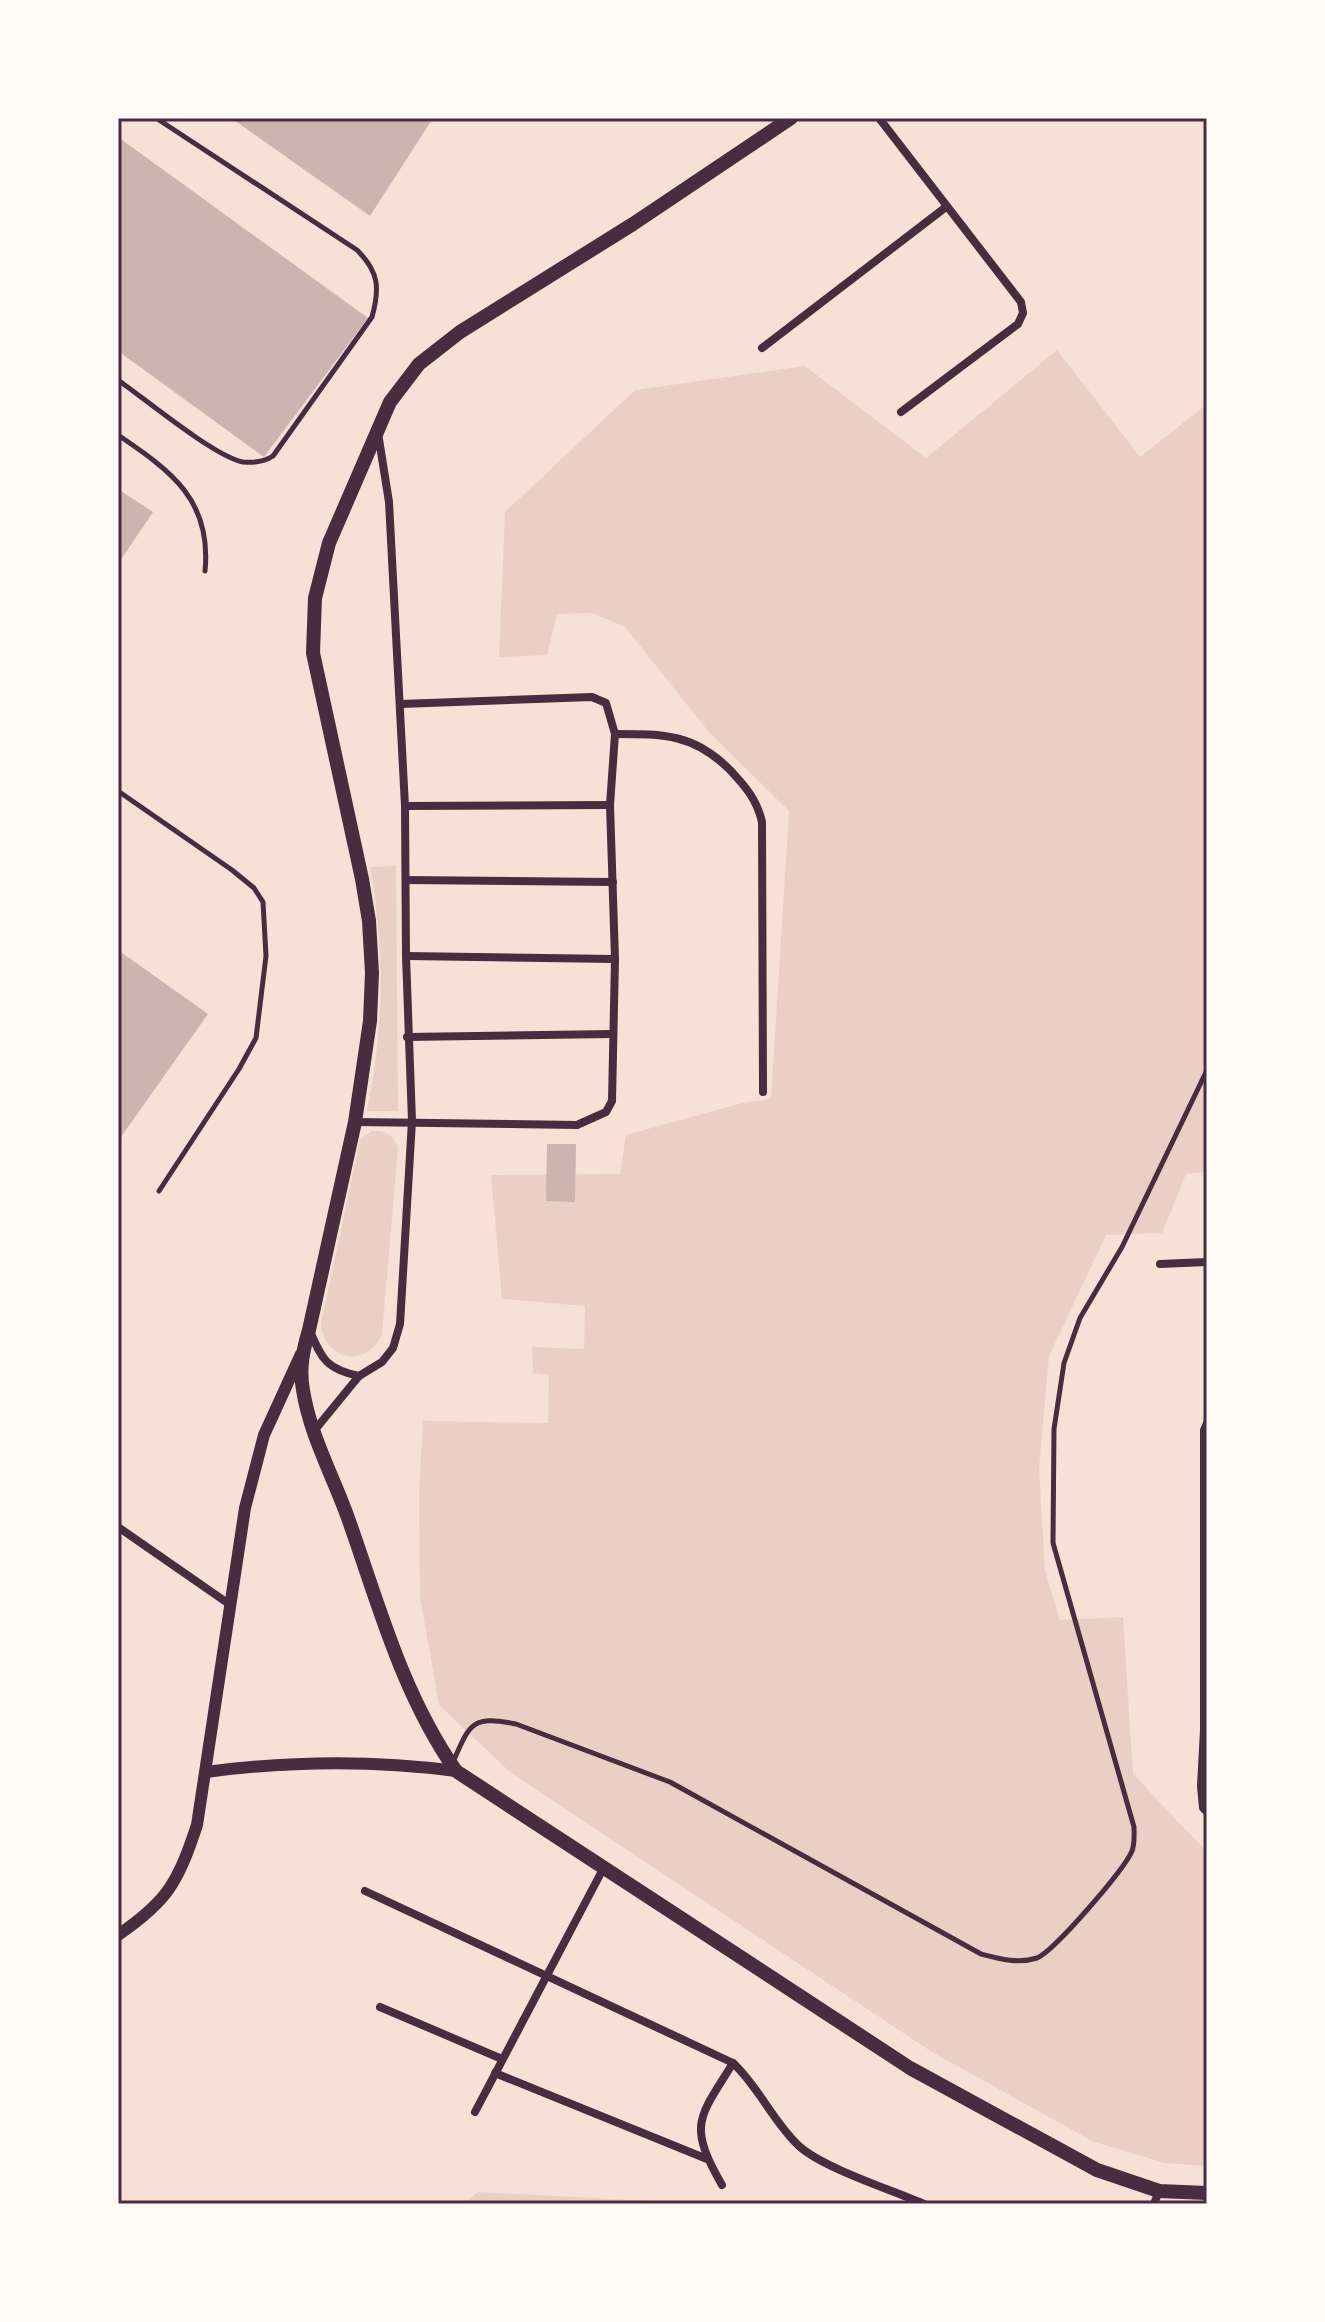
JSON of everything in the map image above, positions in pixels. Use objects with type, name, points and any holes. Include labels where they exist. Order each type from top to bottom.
[{"type":"main road","points":[[791,118],[430,354],[405,380],[390,402],[329,543],[320,570],[313,653],[369,921],[372,973],[370,1021],[355,1122],[302,1352],[302,1388],[314,1431],[347,1515],[397,1663],[422,1715],[454,1768],[603,1869],[910,2068],[1057,2151],[1156,2197],[1207,2193]]},
{"type":"street","points":[[879,118],[1021,302],[1023,313],[1018,324],[901,412]]},
{"type":"street","points":[[762,348],[946,207]]},
{"type":"street","points":[[314,1431],[359,1376],[388,1355],[400,1324],[412,1121],[407,1037],[405,806],[389,502],[378,432]]},
{"type":"street","points":[[355,1122],[577,1125],[606,1112],[612,1101],[615,959],[610,805],[615,734],[606,703],[592,697],[401,704]]},
{"type":"street","points":[[615,734],[687,740],[712,753],[749,789],[758,805],[762,822],[763,1092]]},
{"type":"street","points":[[405,806],[610,805]]},
{"type":"street","points":[[406,880],[613,882]]},
{"type":"street","points":[[406,956],[615,959]]},
{"type":"street","points":[[407,1037],[612,1034]]},
{"type":"street","points":[[1160,1264],[1207,1262]]},
{"type":"street","points":[[309,1330],[320,1356],[330,1366],[359,1376]]},
{"type":"street","points":[[118,1935],[163,1900],[184,1865],[197,1825],[229,1604],[255,1467],[264,1435],[302,1352]]},
{"type":"street","points":[[1205,1426],[1206,1730],[1201,1786],[1203,1808],[1207,1812]]},
{"type":"street","points":[[118,1527],[229,1604]]},
{"type":"street","points":[[206,1772],[249,1766],[332,1763],[454,1768]]},
{"type":"street","points":[[475,2112],[603,1869]]},
{"type":"street","points":[[365,1891],[733,2063],[749,2077],[798,2145],[816,2159],[924,2204]]},
{"type":"street","points":[[380,2007],[502,2059]]},
{"type":"street","points":[[722,2185],[707,2159],[701,2139],[701,2113],[733,2063]]},
{"type":"street","points":[[495,2073],[707,2159]]},
{"type":"lane","points":[[118,380],[223,455],[245,462],[267,460],[273,456],[372,317],[377,300],[371,264],[357,250],[156,118]]},
{"type":"lane","points":[[118,435],[176,480],[204,522],[207,548],[205,571]]},
{"type":"lane","points":[[118,791],[232,870],[254,888],[263,902],[266,956],[256,1038],[159,1191]]},
{"type":"lane","points":[[454,1768],[468,1729],[490,1719],[516,1724],[670,1782],[981,1954],[1011,1962],[1039,1957],[1101,1895],[1120,1871],[1135,1840],[1134,1827],[1053,1543],[1054,1429],[1064,1363],[1080,1318],[1122,1247],[1207,1070]]},
{"type":"shaded area","points":[[1057,350],[1140,457],[1207,404],[1207,1172],[1186,1174],[1162,1233],[1106,1235],[1049,1356],[1039,1468],[1045,1571],[1060,1620],[1123,1617],[1133,1774],[1207,1852],[1207,2166],[1164,2163],[1092,2141],[932,2052],[510,1772],[439,1705],[420,1597],[419,1493],[423,1421],[548,1423],[549,1375],[533,1373],[532,1347],[584,1349],[585,1306],[502,1299],[491,1175],[620,1174],[626,1135],[742,1103],[771,1099],[789,811],[708,731],[625,627],[592,613],[557,614],[547,655],[499,657],[505,512],[635,390],[805,366],[926,458]]},
{"type":"shaded area","points":[[396,866],[398,1111],[367,1111],[377,1050],[380,989],[378,929],[370,867]]},
{"type":"shaded area","points":[[372,1131],[388,1134],[398,1148],[382,1335],[366,1353],[347,1356],[330,1346],[321,1324],[360,1140]]},
{"type":"shaded area","points":[[478,2192],[708,2204],[462,2204]]},
{"type":"building","points":[[231,118],[433,118],[370,216]]},
{"type":"building","points":[[118,137],[368,318],[264,457],[118,351]]},
{"type":"building","points":[[118,489],[153,512],[118,564]]},
{"type":"building","points":[[118,950],[208,1014],[118,1141]]},
{"type":"building","points":[[547,1144],[576,1144],[575,1202],[546,1201]]}]
